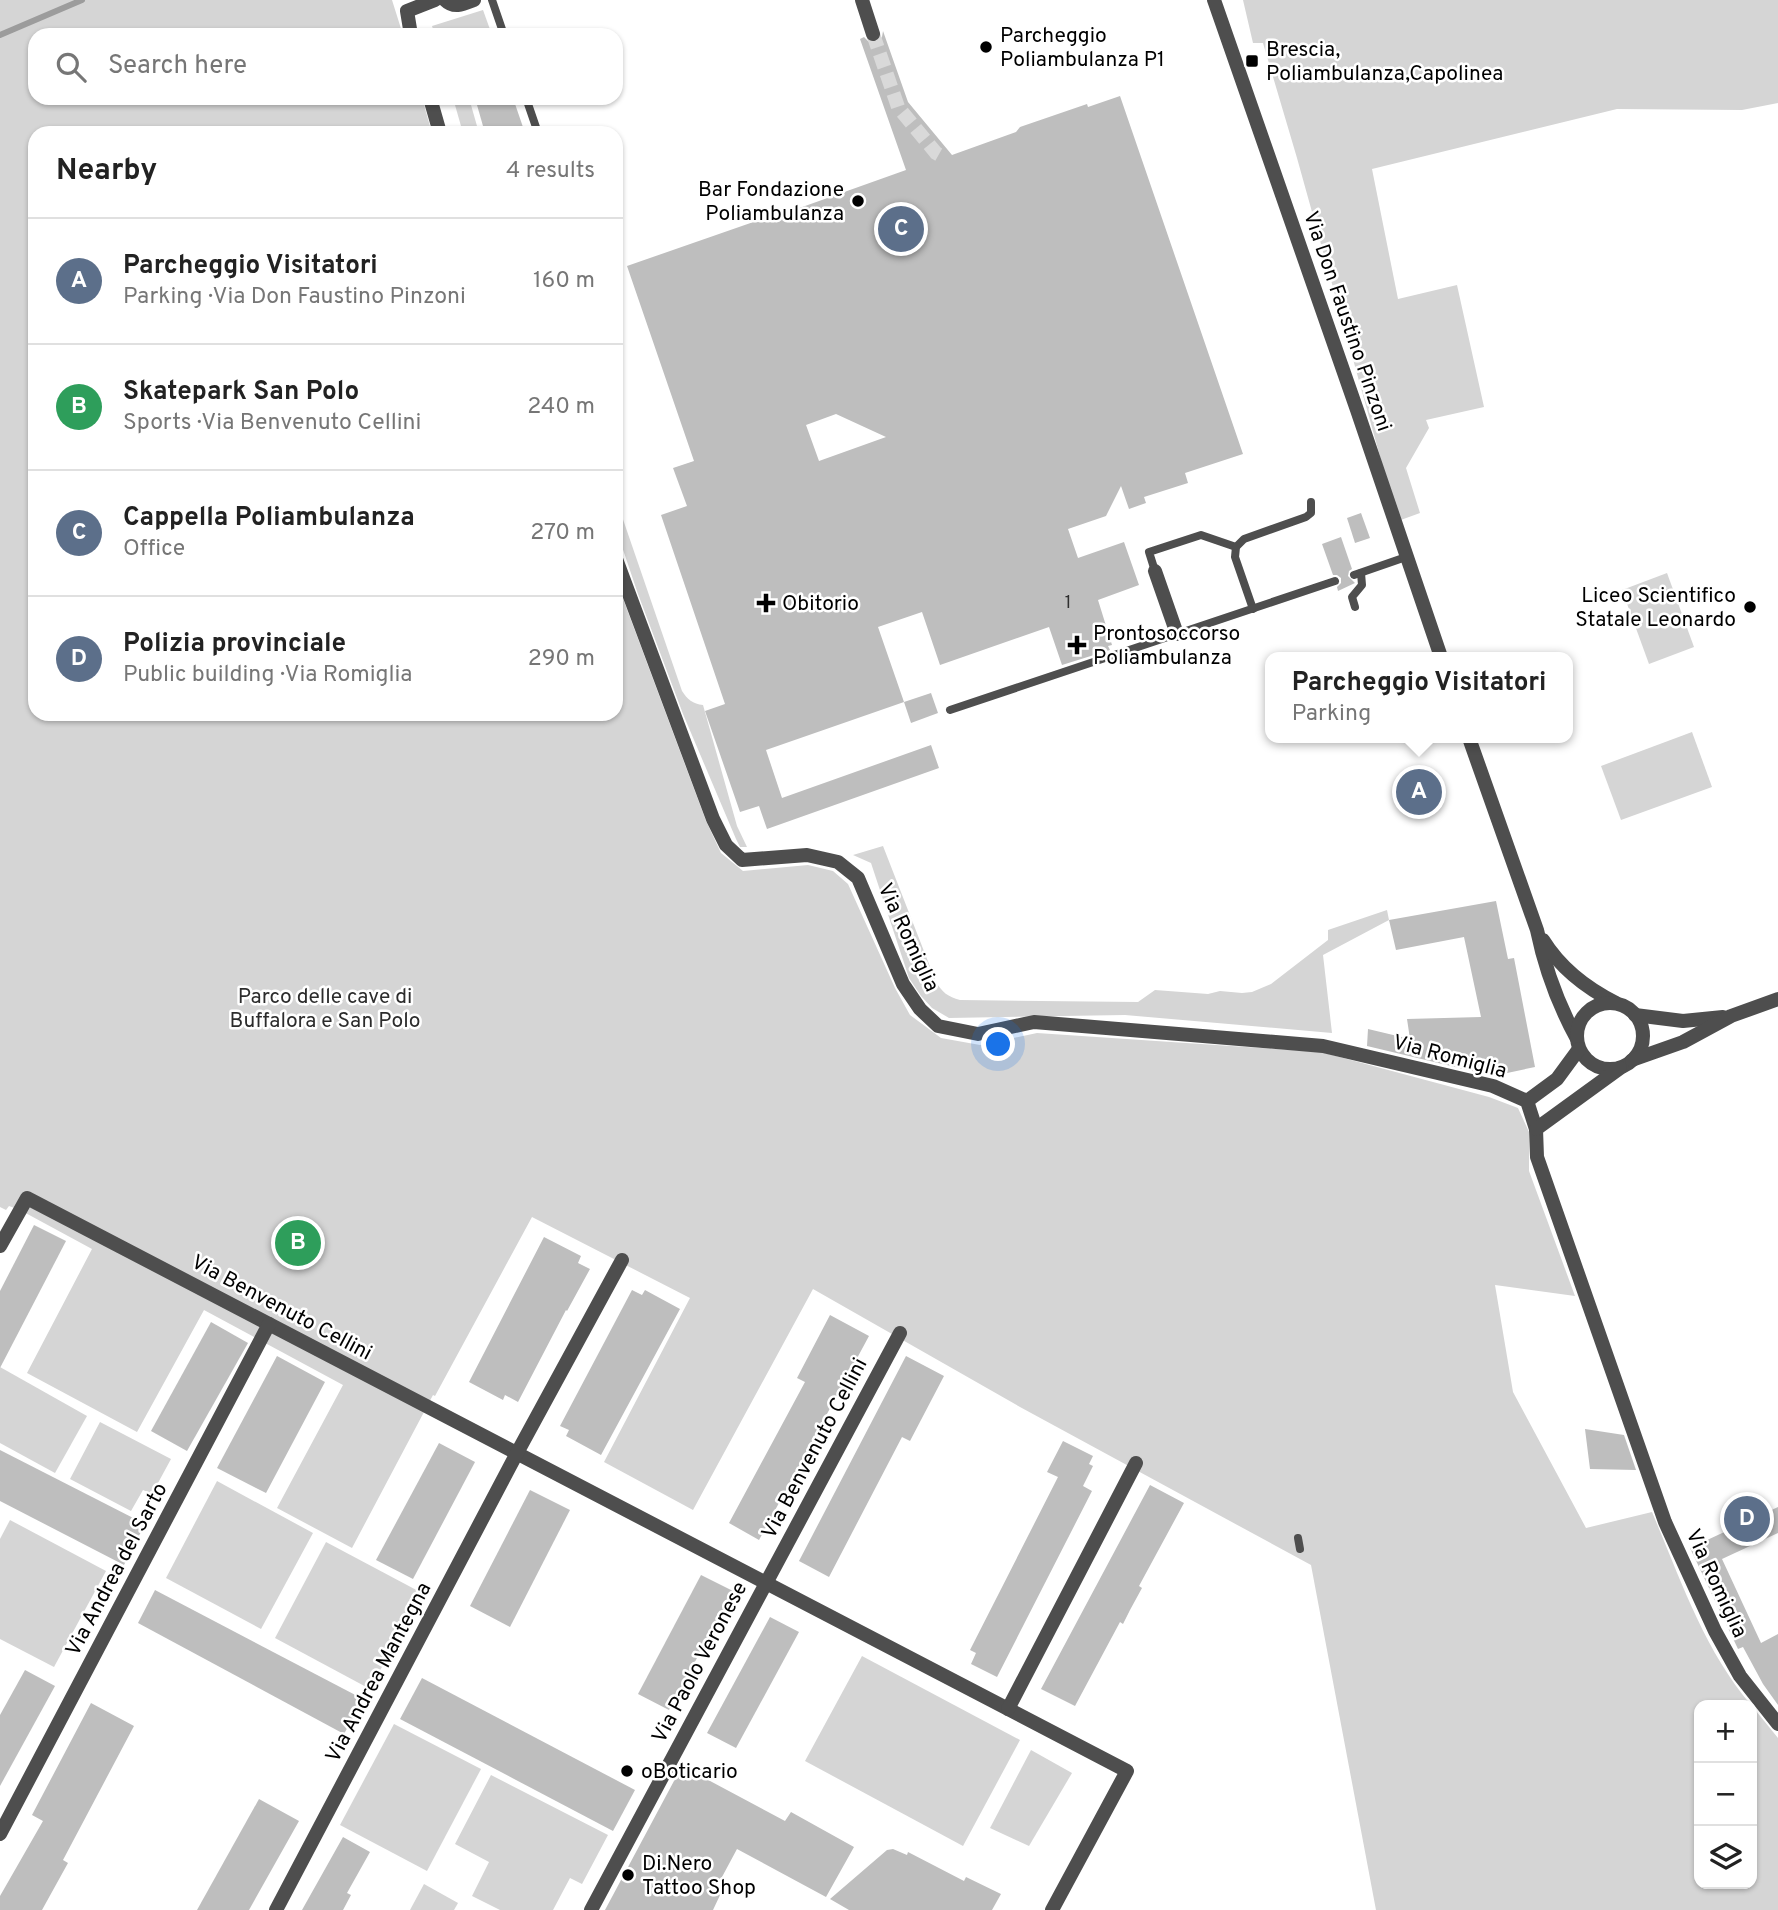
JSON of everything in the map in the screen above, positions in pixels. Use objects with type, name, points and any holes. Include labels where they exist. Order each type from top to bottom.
[{"type":"street","points":[[410,28],[407,11],[435,0]]},
{"type":"street","points":[[445,0],[458,6],[474,0]]},
{"type":"street","points":[[862,0],[873,34]]},
{"type":"street","name":"Via Don Faustino Pinzoni","points":[[1213,0],[1439,652]]},
{"type":"street","points":[[432,105],[438,126]]},
{"type":"street","points":[[1155,571],[1177,634]]},
{"type":"street","name":"Via Romiglia","points":[[623,578],[708,806],[726,845],[742,860],[807,855],[838,862],[858,878],[903,984],[919,1009],[938,1026],[978,1034],[1034,1022],[1323,1046],[1493,1086],[1527,1101],[1536,1129],[1537,1157],[1665,1522],[1715,1631],[1740,1676],[1778,1724]]},
{"type":"street","points":[[1471,743],[1537,930],[1552,987],[1584,1057],[1600,1068],[1626,1064],[1683,1042],[1731,1016],[1778,999]]},
{"type":"street","points":[[1536,1129],[1626,1064],[1638,1052],[1643,1033],[1635,1015],[1628,1008],[1598,994],[1579,982],[1563,967],[1537,930]]},
{"type":"street","points":[[1578,1044],[1578,1029],[1588,1012],[1608,1003],[1618,1004]]},
{"type":"street","points":[[1635,1015],[1683,1021],[1731,1016]]},
{"type":"street","name":"Via Romiglia","points":[[1527,1101],[1557,1079],[1578,1044]]},
{"type":"street","name":"Via Benvenuto Cellini","points":[[0,1246],[27,1198],[1127,1771],[1052,1910]]},
{"type":"street","points":[[517,1453],[622,1260]]},
{"type":"street","name":"Via Andrea del Sarto","points":[[0,1834],[269,1324]]},
{"type":"street","name":"Via Benvenuto Cellini","points":[[765,1582],[900,1333]]},
{"type":"street","name":"Via Andrea Mantegna","points":[[276,1910],[517,1453]]},
{"type":"street","points":[[1008,1709],[1136,1463]]},
{"type":"street","name":"Via Paolo Veronese","points":[[591,1910],[765,1582]]},
{"type":"lane","points":[[492,0],[502,28]]},
{"type":"lane","points":[[528,105],[536,126]]},
{"type":"lane","points":[[1253,609],[1235,556],[1237,547],[1244,539],[1306,517],[1311,513],[1311,502]]},
{"type":"lane","points":[[1155,571],[1149,552],[1201,535],[1237,547]]},
{"type":"lane","points":[[1355,607],[1352,597],[1362,585],[1358,574],[1406,557]]},
{"type":"lane","points":[[950,710],[1335,581]]},
{"type":"lane","points":[[1298,1538],[1300,1549]]},
{"type":"green space","name":"Parco delle cave di Buffalora e San Polo","points":[[0,0],[392,0],[401,28],[28,28],[28,105],[424,105],[430,126],[28,126],[28,721],[623,721],[623,599],[706,821],[721,853],[743,871],[808,865],[833,871],[848,884],[910,1015],[941,1038],[980,1045],[1037,1033],[1321,1052],[1489,1097],[1518,1108],[1529,1132],[1529,1171],[1575,1296],[1495,1285],[1513,1392],[1586,1528],[1652,1512],[1706,1637],[1747,1700],[1694,1700],[1694,1889],[1757,1889],[1757,1712],[1778,1738],[1778,1910],[1376,1910],[1311,1565],[1020,1407],[813,1289],[693,1510],[604,1462],[690,1298],[532,1217],[352,1548],[277,1508],[343,1385],[204,1310],[137,1432],[27,1373],[92,1249],[20,1210],[9,1206],[6,1210],[0,1207]]},
{"type":"green space","points":[[1243,0],[1778,0],[1778,103],[1742,110],[1617,109],[1372,169],[1398,299],[1457,285],[1484,407],[1426,420],[1429,428],[1406,468],[1420,513],[1398,521],[1263,43],[1253,43]]},
{"type":"green space","points":[[483,10],[489,28],[433,28],[432,26]]},
{"type":"green space","points":[[455,105],[471,105],[477,126],[461,126]]},
{"type":"green space","points":[[623,519],[682,691],[691,701],[703,705],[737,826],[747,847],[740,847],[736,839],[683,714],[623,550]]},
{"type":"green space","points":[[1667,573],[1694,647],[1649,664],[1622,590]]},
{"type":"green space","points":[[1692,732],[1712,787],[1621,820],[1601,766]]},
{"type":"green space","points":[[883,846],[936,982],[946,994],[960,1000],[1138,1002],[1155,990],[1208,994],[1220,991],[1252,992],[1271,984],[1328,940],[1328,930],[1387,910],[1389,920],[1323,955],[1332,1033],[1125,1015],[949,1018],[932,1008],[909,978],[871,863],[853,855]]},
{"type":"green space","points":[[0,1367],[87,1416],[55,1473],[0,1443]]},
{"type":"green space","points":[[100,1422],[171,1459],[152,1494],[143,1490],[131,1511],[70,1479]]},
{"type":"green space","points":[[217,1481],[313,1533],[261,1629],[166,1578]]},
{"type":"green space","points":[[10,1520],[106,1571],[54,1667],[0,1639],[0,1539]]},
{"type":"green space","points":[[326,1542],[422,1593],[370,1689],[275,1638]]},
{"type":"green space","points":[[862,1656],[1020,1740],[963,1846],[805,1761]]},
{"type":"green space","points":[[394,1724],[481,1769],[427,1871],[340,1825]]},
{"type":"green space","points":[[1031,1750],[1072,1773],[1029,1846],[990,1828]]},
{"type":"green space","points":[[491,1775],[608,1835],[582,1884],[570,1878],[553,1910],[500,1910],[472,1896],[489,1862],[455,1844]]},
{"type":"green space","points":[[424,1884],[458,1903],[454,1910],[410,1910]]},
{"type":"building","points":[[883,31],[908,102],[952,155],[1016,132],[1020,127],[1087,104],[1088,107],[1120,96],[1243,454],[1185,473],[1188,483],[1144,497],[1146,503],[1129,509],[1121,486],[1106,516],[1068,529],[1078,558],[1124,542],[1139,585],[1098,600],[1112,645],[1108,646],[1110,650],[1062,665],[1049,627],[940,665],[922,612],[878,627],[904,702],[766,750],[782,798],[931,745],[939,768],[767,829],[759,806],[740,812],[705,711],[725,704],[661,515],[687,506],[673,468],[694,461],[627,266],[906,170],[860,39],[864,37],[870,43],[877,43]],"holes":[[[836,414],[886,437],[819,461],[806,425]]]},
{"type":"building","points":[[477,105],[515,105],[523,126],[483,126]]},
{"type":"building","points":[[1361,513],[1370,538],[1355,543],[1347,518]]},
{"type":"building","points":[[1341,537],[1352,569],[1348,576],[1355,583],[1338,591],[1341,578],[1333,575],[1322,544]]},
{"type":"building","points":[[931,693],[938,713],[911,723],[904,702]]},
{"type":"building","points":[[1496,901],[1508,959],[1514,958],[1535,1067],[1493,1076],[1367,1046],[1368,1029],[1410,1039],[1407,1019],[1481,1017],[1464,937],[1396,950],[1389,920]]},
{"type":"building","points":[[34,1225],[66,1241],[0,1368],[0,1291]]},
{"type":"building","points":[[544,1237],[581,1256],[578,1263],[590,1269],[518,1402],[505,1395],[503,1400],[469,1382]]},
{"type":"building","points":[[632,1290],[642,1295],[645,1290],[680,1309],[601,1455],[566,1436],[569,1430],[560,1426]]},
{"type":"building","points":[[830,1315],[869,1336],[759,1540],[729,1523],[805,1382],[797,1378]]},
{"type":"building","points":[[211,1322],[248,1343],[187,1451],[151,1431]]},
{"type":"building","points":[[277,1356],[325,1382],[266,1493],[217,1468]]},
{"type":"building","points":[[906,1356],[944,1376],[910,1441],[902,1437],[829,1577],[799,1561]]},
{"type":"building","points":[[1585,1429],[1624,1435],[1636,1470],[1590,1469]]},
{"type":"building","points":[[1063,1441],[1093,1456],[1089,1464],[1093,1466],[1083,1486],[1092,1491],[997,1677],[971,1664],[976,1653],[970,1650],[1058,1477],[1047,1472]]},
{"type":"building","points":[[439,1443],[475,1462],[413,1579],[376,1560]]},
{"type":"building","points":[[0,1450],[145,1524],[124,1565],[0,1501]]},
{"type":"building","points":[[1150,1485],[1184,1503],[1139,1586],[1142,1588],[1123,1624],[1120,1622],[1075,1706],[1041,1689]]},
{"type":"building","points":[[530,1490],[570,1510],[510,1627],[470,1606]]},
{"type":"building","points":[[1778,1507],[1778,1533],[1722,1559],[1761,1643],[1778,1634],[1778,1705],[1743,1647],[1738,1649],[1690,1548]]},
{"type":"building","points":[[701,1575],[733,1591],[669,1710],[638,1694]]},
{"type":"building","points":[[155,1590],[363,1699],[344,1734],[138,1623]]},
{"type":"building","points":[[770,1617],[799,1632],[736,1748],[707,1733]]},
{"type":"building","points":[[25,1670],[55,1686],[0,1786],[0,1715]]},
{"type":"building","points":[[422,1678],[635,1790],[613,1831],[400,1719]]},
{"type":"building","points":[[91,1703],[134,1726],[63,1860],[68,1863],[42,1910],[0,1910],[0,1896],[43,1821],[32,1815]]},
{"type":"building","points":[[682,1766],[785,1821],[791,1812],[854,1847],[826,1897],[737,1849],[715,1890],[721,1893],[713,1910],[605,1910]]},
{"type":"building","points":[[259,1799],[299,1821],[249,1910],[197,1910]]},
{"type":"building","points":[[343,1837],[370,1852],[347,1893],[351,1895],[343,1910],[302,1910]]},
{"type":"building","points":[[893,1849],[907,1855],[908,1852],[964,1881],[966,1877],[1001,1894],[992,1910],[849,1910],[830,1899],[887,1850]]},
{"type":"waterway","points":[[0,35],[82,0]]},
{"type":"tunnel","points":[[873,34],[898,107],[936,153],[943,157]]},
{"type":"place","name":"Parcheggio Poliambulanza P1","points":[[986,47]]},
{"type":"place","name":"Brescia, Poliambulanza,Capolinea","points":[[1252,61]]},
{"type":"place","name":"Bar Fondazione Poliambulanza","points":[[858,201]]},
{"type":"place","name":"Cappella Poliambulanza","points":[[901,229]]},
{"type":"place","name":"Obitorio","points":[[766,603]]},
{"type":"place","name":"Liceo Scientifico Statale Leonardo","points":[[1750,607]]},
{"type":"place","name":"Prontosoccorso Poliambulanza","points":[[1077,645]]},
{"type":"place","name":"Parcheggio Visitatori","points":[[1419,792]]},
{"type":"place","name":"Skatepark San Polo","points":[[298,1243]]},
{"type":"place","name":"Polizia provinciale","points":[[1747,1519]]},
{"type":"place","name":"oBoticario","points":[[627,1771]]},
{"type":"place","name":"Di.Nero Tattoo Shop","points":[[628,1875]]}]
